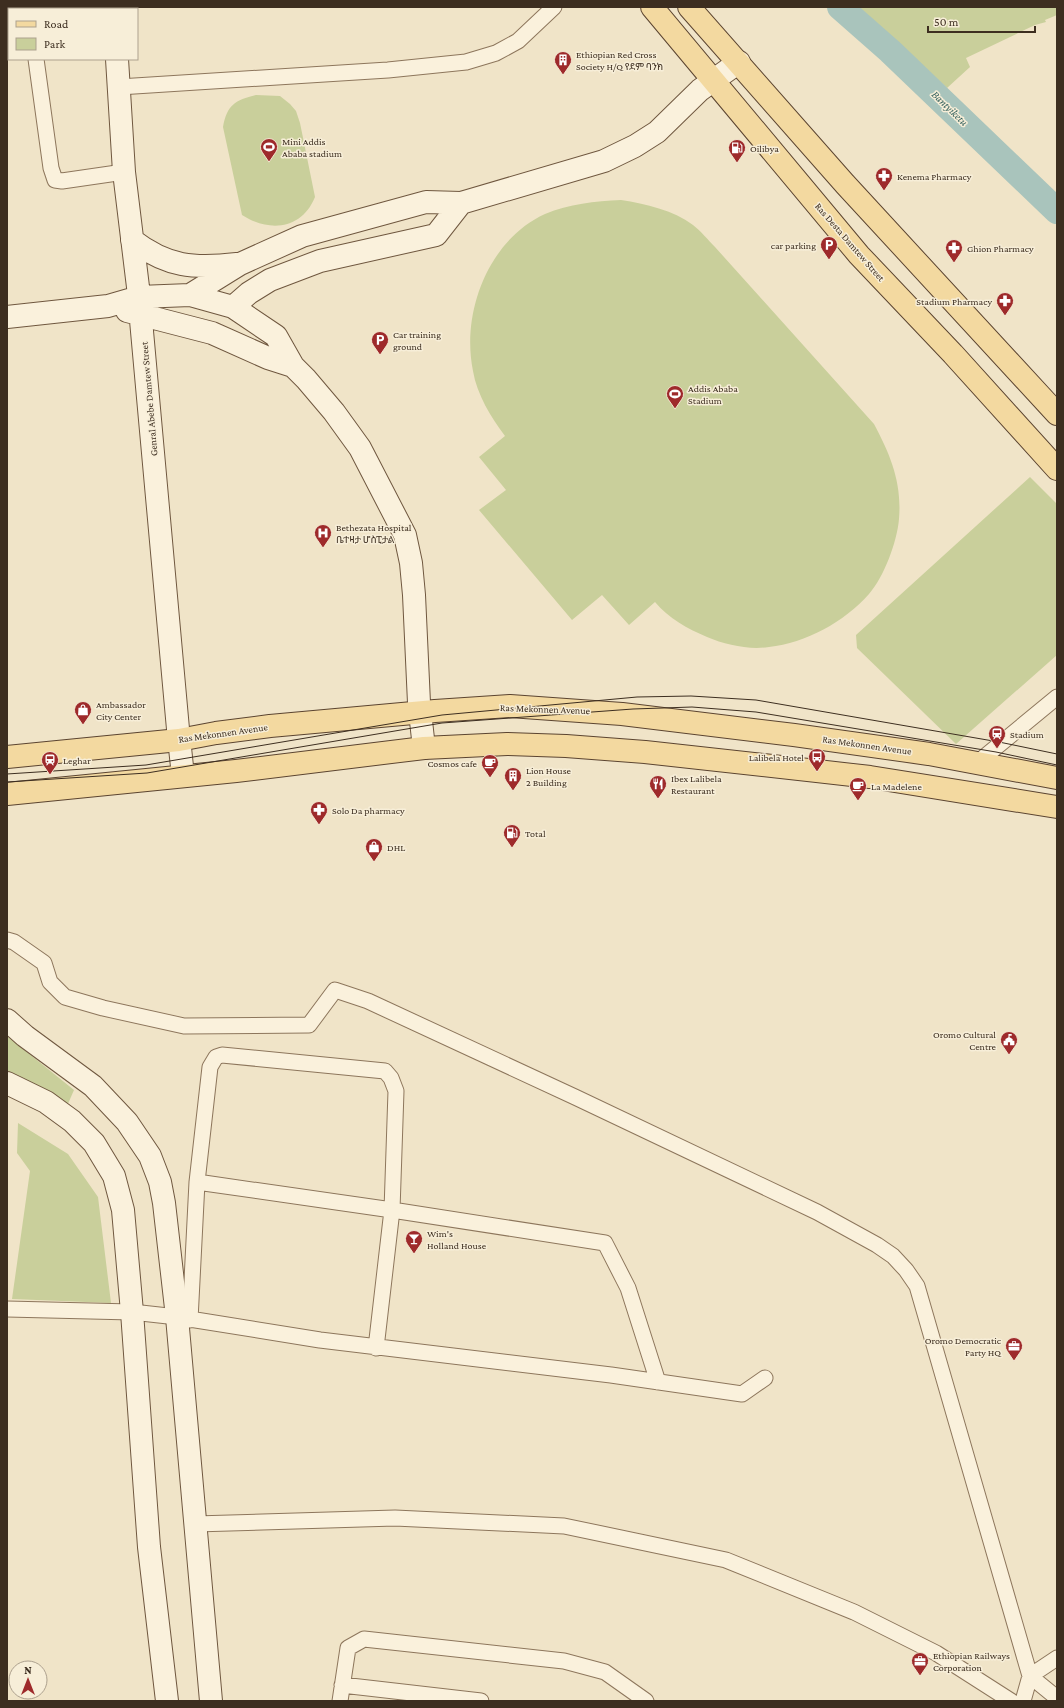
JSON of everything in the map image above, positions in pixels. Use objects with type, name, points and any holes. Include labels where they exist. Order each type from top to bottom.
[{"type":"main road","name":"Ras Desta Damtew Street","points":[[652,7],[715,80],[859,256],[953,354],[1057,469]]},
{"type":"main road","points":[[689,7],[845,184],[1057,414]]},
{"type":"main road","name":"Genral Abebe Damtew Street","points":[[117,60],[124,172],[140,306],[183,776]]},
{"type":"main road","points":[[7,317],[108,306],[140,306],[190,296],[240,264],[302,236],[426,202],[461,203],[604,161],[635,146],[656,132],[700,90],[739,62]]},
{"type":"main road","points":[[233,307],[249,293],[270,280],[320,261],[436,235],[461,203]]},
{"type":"main road","points":[[132,240],[148,252],[172,262],[207,266],[240,264]]},
{"type":"main road","points":[[190,296],[233,307],[276,336],[293,366],[306,378],[334,412],[360,448],[405,535],[411,563],[424,748]]},
{"type":"main road","points":[[140,306],[212,333],[268,358],[293,366]]},
{"type":"main road","name":"Ras Mekonnen Avenue","points":[[7,757],[179,740],[216,733],[270,726],[510,706],[605,712],[808,737],[929,754],[1057,778]]},
{"type":"main road","points":[[7,794],[183,776],[424,748],[507,744],[566,746],[645,752],[870,777],[1057,807]]},
{"type":"main road","points":[[7,1020],[25,1036],[93,1086],[127,1122],[150,1156],[160,1182],[183,1318],[195,1524],[211,1701]]},
{"type":"main road","points":[[7,1083],[46,1102],[72,1121],[94,1143],[114,1176],[122,1210],[132,1312],[149,1547],[167,1701]]},
{"type":"street","points":[[119,86],[388,70],[466,62],[496,53],[518,41],[554,7]]},
{"type":"street","points":[[36,60],[51,168],[55,180],[62,181],[124,172]]},
{"type":"street","points":[[977,763],[1057,697]]},
{"type":"street","points":[[7,940],[14,942],[44,963],[50,982],[65,997],[102,1008],[184,1026],[309,1025],[335,990],[368,1001],[575,1096],[816,1212],[878,1245],[893,1256],[906,1270],[917,1286],[1030,1676],[1057,1698]]},
{"type":"street","points":[[183,1318],[210,1067],[216,1058],[222,1055],[385,1071],[391,1078],[396,1091],[392,1210],[376,1348]]},
{"type":"street","points":[[197,1182],[605,1243],[628,1288],[658,1382]]},
{"type":"street","points":[[7,1309],[132,1312],[183,1318],[376,1348],[658,1382],[742,1394],[765,1378]]},
{"type":"street","points":[[195,1524],[395,1518],[564,1526],[726,1560],[861,1615],[936,1653],[1015,1700],[1030,1676],[1057,1658]]},
{"type":"street","points":[[340,1701],[348,1648],[364,1639],[564,1661],[606,1672],[646,1701]]},
{"type":"street","points":[[342,1685],[436,1698],[481,1701]]},
{"type":"green space","points":[[859,7],[1057,7],[1057,15],[1045,20],[1046,22],[1035,25],[966,58],[970,67],[947,88]]},
{"type":"green space","name":"Mini Addis Ababa stadium","points":[[256,95],[280,96],[296,111],[300,123],[315,197],[309,208],[302,216],[294,222],[284,225],[274,226],[263,224],[242,215],[223,127],[227,113],[233,105],[243,99]]},
{"type":"green space","name":"Addis Ababa Stadium","points":[[621,200],[640,203],[677,215],[699,230],[874,424],[886,447],[894,470],[899,493],[899,519],[893,548],[885,569],[875,587],[848,614],[824,630],[783,645],[761,648],[746,647],[707,637],[686,627],[672,618],[655,602],[629,625],[602,595],[572,620],[479,510],[506,490],[479,457],[505,436],[481,397],[473,371],[470,349],[471,326],[475,303],[483,280],[494,260],[508,241],[525,226],[545,214],[582,204]]},
{"type":"green space","points":[[1030,477],[1057,504],[1057,655],[956,744],[857,648],[856,635]]},
{"type":"green space","points":[[7,1036],[74,1090],[67,1106],[7,1078]]},
{"type":"green space","points":[[18,1123],[68,1154],[98,1197],[111,1303],[12,1299],[30,1171],[17,1153]]},
{"type":"waterway","name":"Bantyiketu","points":[[840,7],[890,51],[1057,211]]},
{"type":"tram line","points":[[7,774],[146,765],[442,715],[637,697],[691,696],[756,700],[999,742],[1057,754]]},
{"type":"tram line","points":[[7,782],[147,773],[442,723],[633,709],[692,707],[756,712],[996,752],[1057,765]]},
{"type":"place","name":"Ethiopian Red Cross Society H/Q የደም ባንክ","points":[[563,75]]},
{"type":"place","name":"Mini Addis Ababa stadium","points":[[269,162]]},
{"type":"place","name":"Oilibya","points":[[737,163]]},
{"type":"place","name":"Kenema Pharmacy","points":[[884,191]]},
{"type":"place","name":"car parking","points":[[829,260]]},
{"type":"place","name":"Ghion Pharmacy","points":[[954,263]]},
{"type":"place","name":"Stadium Pharmacy","points":[[1005,316]]},
{"type":"place","name":"Car training ground","points":[[380,355]]},
{"type":"place","name":"Addis Ababa Stadium","points":[[675,409]]},
{"type":"place","name":"Bethezata Hospital ቤተዛታ ሆስፒታል","points":[[323,548]]},
{"type":"place","name":"Ambassador City Center","points":[[83,725]]},
{"type":"place","name":"Stadium","points":[[997,749]]},
{"type":"place","name":"Lalibela Hotel","points":[[817,772]]},
{"type":"place","name":"Leghar","points":[[50,775]]},
{"type":"place","name":"Cosmos cafe","points":[[490,778]]},
{"type":"place","name":"Lion House 2 Building","points":[[513,791]]},
{"type":"place","name":"Ibex Lalibela Restaurant","points":[[658,799]]},
{"type":"place","name":"La Madelene","points":[[858,801]]},
{"type":"place","name":"Solo Da pharmacy","points":[[319,825]]},
{"type":"place","name":"Total","points":[[512,848]]},
{"type":"place","name":"DHL","points":[[374,862]]},
{"type":"place","name":"Oromo Cultural Centre","points":[[1009,1055]]},
{"type":"place","name":"Wim's Holland House","points":[[414,1254]]},
{"type":"place","name":"Oromo Democratic Party HQ","points":[[1014,1361]]},
{"type":"place","name":"Ethiopian Railways Corporation","points":[[920,1676]]}]
